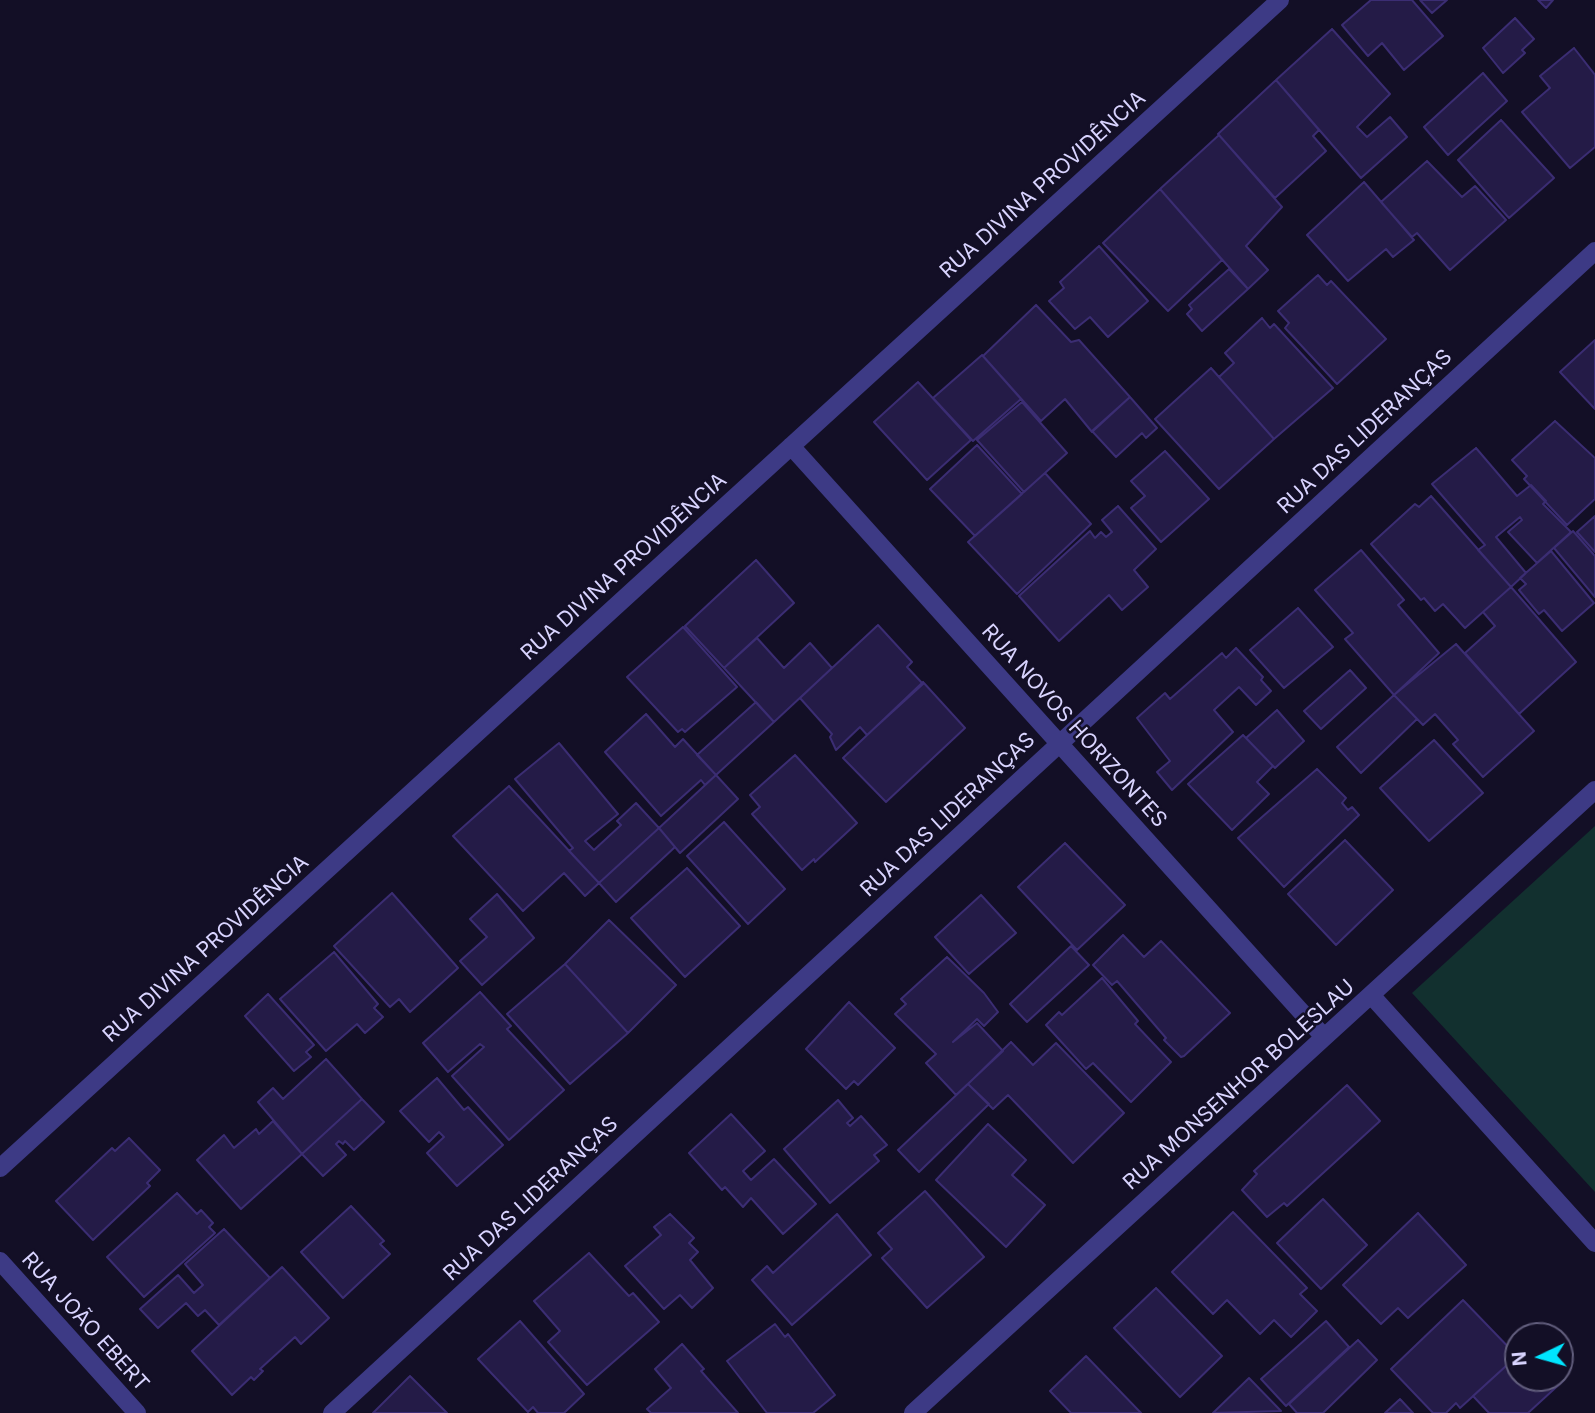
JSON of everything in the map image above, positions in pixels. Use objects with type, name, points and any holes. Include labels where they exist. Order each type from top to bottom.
[{"type":"street","name":"RUA DIVINA PROVIDÊNCIA","points":[[0,1168],[1280,0]]},
{"type":"street","name":"RUA DAS LIDERANÇAS","points":[[332,1413],[1595,251]]},
{"type":"street","name":"RUA NOVOS HORIZONTES","points":[[791,446],[1324,1037]]},
{"type":"street","name":"RUA MONSENHOR BOLESLAU","points":[[913,1413],[1595,790]]},
{"type":"street","points":[[1371,995],[1595,1243]]},
{"type":"street","name":"RUA JOÃO EBERT","points":[[0,1261],[137,1413]]},
{"type":"green space","points":[[1595,826],[1595,1192],[1412,993]]},
{"type":"building","points":[[1371,0],[1412,0],[1443,36],[1404,70],[1382,43],[1368,56],[1342,25]]},
{"type":"building","points":[[1420,0],[1447,0],[1432,13]]},
{"type":"building","points":[[1538,0],[1553,0],[1546,8]]},
{"type":"building","points":[[1515,18],[1534,39],[1522,50],[1525,53],[1503,73],[1483,48]]},
{"type":"building","points":[[1332,29],[1390,94],[1357,127],[1367,137],[1390,117],[1407,137],[1361,178],[1276,80]]},
{"type":"building","points":[[1574,48],[1595,75],[1595,147],[1570,168],[1522,112],[1550,88],[1540,76]]},
{"type":"building","points":[[1483,73],[1507,101],[1448,155],[1424,127]]},
{"type":"building","points":[[1276,80],[1319,130],[1313,136],[1326,151],[1275,198],[1218,134]]},
{"type":"building","points":[[1501,120],[1554,178],[1509,218],[1458,160]]},
{"type":"building","points":[[1219,135],[1282,207],[1246,246],[1268,270],[1248,289],[1160,189]]},
{"type":"building","points":[[1427,161],[1462,197],[1475,186],[1506,220],[1450,270],[1417,233],[1412,237],[1381,202]]},
{"type":"building","points":[[1364,182],[1414,240],[1393,257],[1386,249],[1348,281],[1307,235]]},
{"type":"building","points":[[1160,189],[1222,260],[1168,311],[1103,243]]},
{"type":"building","points":[[1099,246],[1148,301],[1108,337],[1090,317],[1075,329],[1049,301],[1064,288],[1060,282]]},
{"type":"building","points":[[1229,269],[1248,289],[1202,331],[1187,314],[1192,309],[1189,305]]},
{"type":"building","points":[[1318,275],[1327,285],[1331,281],[1386,339],[1337,384],[1285,328],[1289,323],[1278,311]]},
{"type":"building","points":[[1036,305],[1071,342],[1079,340],[1130,397],[1092,432],[1065,399],[1041,421],[983,356]]},
{"type":"building","points":[[1262,318],[1270,328],[1274,324],[1333,388],[1274,439],[1219,377],[1234,363],[1225,353]]},
{"type":"building","points":[[1595,340],[1595,409],[1560,372]]},
{"type":"building","points":[[982,355],[1021,399],[973,441],[933,398]]},
{"type":"building","points":[[1211,368],[1274,439],[1219,489],[1155,419]]},
{"type":"building","points":[[918,382],[971,440],[927,480],[874,422]]},
{"type":"building","points":[[1130,397],[1157,428],[1146,438],[1142,433],[1116,457],[1092,431]]},
{"type":"building","points":[[1022,402],[1067,453],[1024,492],[977,440]]},
{"type":"building","points":[[1555,421],[1595,458],[1595,499],[1567,525],[1524,479],[1527,476],[1512,460]]},
{"type":"building","points":[[977,445],[1022,494],[975,536],[930,489]]},
{"type":"building","points":[[1476,448],[1517,496],[1531,485],[1546,501],[1543,504],[1571,532],[1537,563],[1508,532],[1522,520],[1520,517],[1496,537],[1526,573],[1511,587],[1478,550],[1485,545],[1432,484]]},
{"type":"building","points":[[1165,451],[1209,499],[1161,542],[1131,508],[1145,496],[1131,481]]},
{"type":"building","points":[[1045,473],[1091,524],[1017,594],[968,542]]},
{"type":"building","points":[[1431,496],[1511,587],[1465,628],[1443,604],[1435,611],[1424,598],[1421,600],[1371,544],[1415,504],[1419,507]]},
{"type":"building","points":[[1118,506],[1156,549],[1134,570],[1148,587],[1122,610],[1109,595],[1059,641],[1019,596],[1090,531],[1095,538],[1101,532],[1106,537],[1112,532],[1102,520]]},
{"type":"building","points":[[1595,516],[1595,552],[1577,532]]},
{"type":"building","points":[[1573,531],[1595,556],[1595,597],[1554,548]]},
{"type":"building","points":[[1361,550],[1404,600],[1398,605],[1439,653],[1394,695],[1345,639],[1353,633],[1315,590]]},
{"type":"building","points":[[1551,551],[1594,603],[1562,631],[1544,610],[1539,614],[1519,590],[1526,584],[1520,578]]},
{"type":"building","points":[[756,560],[794,603],[724,668],[685,626]]},
{"type":"building","points":[[1511,587],[1576,662],[1519,714],[1465,653],[1495,626],[1483,612]]},
{"type":"building","points":[[1298,608],[1333,647],[1284,688],[1250,650]]},
{"type":"building","points":[[878,625],[912,662],[907,667],[923,684],[867,735],[860,727],[836,750],[830,737],[832,734],[800,698]]},
{"type":"building","points":[[683,627],[737,687],[685,732],[682,729],[678,732],[627,677]]},
{"type":"building","points":[[757,638],[784,668],[810,643],[832,668],[774,722],[724,668]]},
{"type":"building","points":[[1456,644],[1534,731],[1483,777],[1453,744],[1458,740],[1435,714],[1423,725],[1394,695]]},
{"type":"building","points":[[1236,648],[1263,677],[1261,680],[1271,691],[1256,705],[1239,687],[1214,710],[1233,732],[1172,790],[1157,772],[1170,761],[1137,718],[1165,693],[1170,699],[1222,653],[1226,658]]},
{"type":"building","points":[[1350,670],[1366,688],[1321,729],[1304,711]]},
{"type":"building","points":[[923,682],[965,728],[886,802],[843,758]]},
{"type":"building","points":[[1394,695],[1417,719],[1361,773],[1337,747]]},
{"type":"building","points":[[756,702],[774,722],[716,775],[697,755]]},
{"type":"building","points":[[1277,710],[1304,741],[1275,768],[1246,738]]},
{"type":"building","points":[[646,714],[675,747],[683,739],[716,775],[705,785],[701,780],[661,816],[605,752]]},
{"type":"building","points":[[1243,735],[1273,766],[1257,782],[1269,794],[1232,830],[1188,784]]},
{"type":"building","points":[[1434,740],[1483,793],[1429,841],[1380,788]]},
{"type":"building","points":[[559,743],[618,814],[585,841],[594,850],[621,825],[617,821],[636,803],[659,828],[599,883],[569,851],[573,848],[515,779]]},
{"type":"building","points":[[795,755],[857,823],[815,862],[814,859],[802,870],[752,814],[760,807],[750,795]]},
{"type":"building","points":[[1317,769],[1346,798],[1342,803],[1348,810],[1352,807],[1359,815],[1284,887],[1238,838]]},
{"type":"building","points":[[716,775],[738,799],[680,853],[659,828]]},
{"type":"building","points":[[509,786],[599,883],[585,896],[564,873],[523,911],[453,836]]},
{"type":"building","points":[[724,822],[785,889],[748,924],[687,856]]},
{"type":"building","points":[[659,828],[675,847],[616,902],[599,883]]},
{"type":"building","points":[[1345,840],[1393,890],[1336,945],[1288,894]]},
{"type":"building","points":[[1065,843],[1125,905],[1077,950],[1018,887]]},
{"type":"building","points":[[687,868],[740,926],[685,977],[631,918]]},
{"type":"building","points":[[392,893],[458,968],[410,1012],[399,999],[390,1007],[334,946]]},
{"type":"building","points":[[497,894],[534,938],[482,985],[460,961],[487,937],[470,919]]},
{"type":"building","points":[[981,895],[1016,933],[969,974],[935,937]]},
{"type":"building","points":[[609,920],[676,985],[628,1033],[565,964]]},
{"type":"building","points":[[1123,935],[1144,957],[1161,941],[1230,1013],[1184,1056],[1181,1057],[1164,1040],[1166,1038],[1117,981],[1112,985],[1093,965]]},
{"type":"building","points":[[1071,946],[1089,965],[1027,1022],[1010,1004]]},
{"type":"building","points":[[334,952],[378,1004],[374,1008],[383,1017],[365,1033],[357,1024],[326,1051],[280,999]]},
{"type":"building","points":[[947,957],[984,993],[998,1012],[984,1026],[977,1019],[953,1042],[977,1023],[1003,1051],[956,1095],[926,1063],[936,1054],[895,1014],[906,1004],[901,999]]},
{"type":"building","points":[[565,964],[628,1033],[570,1084],[507,1014]]},
{"type":"building","points":[[1102,978],[1138,1021],[1135,1024],[1171,1062],[1131,1102],[1093,1063],[1086,1069],[1046,1025],[1059,1012],[1062,1015]]},
{"type":"building","points":[[480,992],[511,1026],[507,1029],[564,1090],[509,1140],[452,1076],[484,1047],[480,1044],[448,1072],[423,1043]]},
{"type":"building","points":[[268,994],[314,1045],[306,1052],[311,1057],[294,1071],[245,1016]]},
{"type":"building","points":[[849,1002],[895,1048],[858,1085],[854,1081],[846,1089],[806,1049]]},
{"type":"building","points":[[1011,1042],[1033,1065],[1056,1043],[1124,1113],[1073,1163],[1008,1095],[993,1109],[968,1084]]},
{"type":"building","points":[[326,1059],[362,1099],[302,1154],[258,1102],[273,1088],[283,1099]]},
{"type":"building","points":[[437,1078],[464,1110],[468,1107],[503,1145],[457,1186],[427,1153],[444,1137],[439,1132],[429,1142],[400,1111]]},
{"type":"building","points":[[968,1084],[989,1104],[919,1172],[898,1150]]},
{"type":"building","points":[[1347,1085],[1380,1121],[1287,1206],[1284,1203],[1267,1217],[1242,1190],[1257,1174],[1254,1171]]},
{"type":"building","points":[[362,1099],[384,1122],[354,1150],[345,1141],[343,1144],[339,1141],[336,1144],[346,1155],[323,1176],[302,1154]]},
{"type":"building","points":[[838,1100],[853,1118],[847,1123],[850,1126],[861,1116],[887,1145],[874,1155],[879,1161],[830,1203],[784,1149]]},
{"type":"building","points":[[731,1114],[765,1151],[743,1171],[751,1180],[774,1159],[816,1204],[783,1234],[751,1198],[743,1207],[725,1187],[722,1190],[689,1153]]},
{"type":"building","points":[[273,1121],[302,1154],[241,1209],[197,1160],[224,1135],[234,1148],[256,1129],[259,1134]]},
{"type":"building","points":[[988,1124],[1026,1160],[1012,1175],[1045,1205],[1006,1247],[936,1180]]},
{"type":"building","points":[[129,1138],[160,1170],[147,1183],[150,1186],[93,1240],[56,1201],[112,1148],[115,1151]]},
{"type":"building","points":[[925,1191],[984,1257],[927,1308],[882,1258],[892,1249],[878,1233]]},
{"type":"building","points":[[177,1193],[197,1214],[201,1210],[213,1223],[209,1227],[215,1233],[144,1297],[107,1257]]},
{"type":"building","points":[[1323,1199],[1367,1245],[1321,1289],[1277,1243]]},
{"type":"building","points":[[351,1206],[384,1241],[380,1244],[390,1254],[343,1298],[301,1252]]},
{"type":"building","points":[[1233,1212],[1307,1288],[1300,1294],[1317,1311],[1291,1337],[1274,1320],[1260,1334],[1227,1300],[1213,1314],[1172,1272]]},
{"type":"building","points":[[1418,1213],[1466,1265],[1408,1318],[1398,1308],[1381,1324],[1343,1285]]},
{"type":"building","points":[[670,1214],[694,1238],[689,1243],[698,1252],[690,1260],[713,1288],[692,1308],[680,1295],[664,1309],[625,1266],[661,1235],[654,1227]]},
{"type":"building","points":[[837,1214],[871,1255],[792,1325],[752,1280],[767,1266],[773,1273]]},
{"type":"building","points":[[224,1229],[270,1278],[219,1325],[205,1310],[198,1316],[186,1303],[158,1328],[140,1309],[178,1275],[194,1293],[203,1285],[185,1264]]},
{"type":"building","points":[[589,1253],[629,1296],[633,1293],[659,1322],[587,1385],[548,1342],[560,1331],[534,1301]]},
{"type":"building","points":[[282,1267],[329,1318],[301,1344],[295,1337],[260,1369],[263,1371],[254,1380],[251,1377],[232,1395],[192,1351]]},
{"type":"building","points":[[1156,1288],[1222,1356],[1180,1397],[1114,1328]]},
{"type":"building","points":[[1463,1300],[1504,1343],[1504,1368],[1460,1408],[1456,1403],[1446,1413],[1433,1413],[1391,1369]]},
{"type":"building","points":[[520,1321],[584,1394],[564,1413],[538,1413],[533,1407],[528,1412],[478,1359]]},
{"type":"building","points":[[1326,1321],[1349,1347],[1286,1406],[1261,1379]]},
{"type":"building","points":[[775,1324],[785,1337],[788,1334],[835,1395],[813,1413],[767,1413],[727,1361]]},
{"type":"building","points":[[1358,1340],[1377,1360],[1323,1413],[1297,1413],[1289,1404]]},
{"type":"building","points":[[682,1344],[704,1369],[701,1371],[738,1413],[651,1413],[647,1409],[671,1388],[655,1369]]},
{"type":"building","points":[[1086,1356],[1141,1413],[1071,1413],[1050,1391]]},
{"type":"building","points":[[1504,1368],[1504,1392],[1551,1392],[1528,1413],[1489,1413],[1473,1396]]},
{"type":"building","points":[[410,1376],[447,1413],[373,1413]]},
{"type":"building","points":[[1249,1378],[1281,1411],[1213,1413]]},
{"type":"building","points":[[1400,1399],[1413,1413],[1385,1413]]}]
